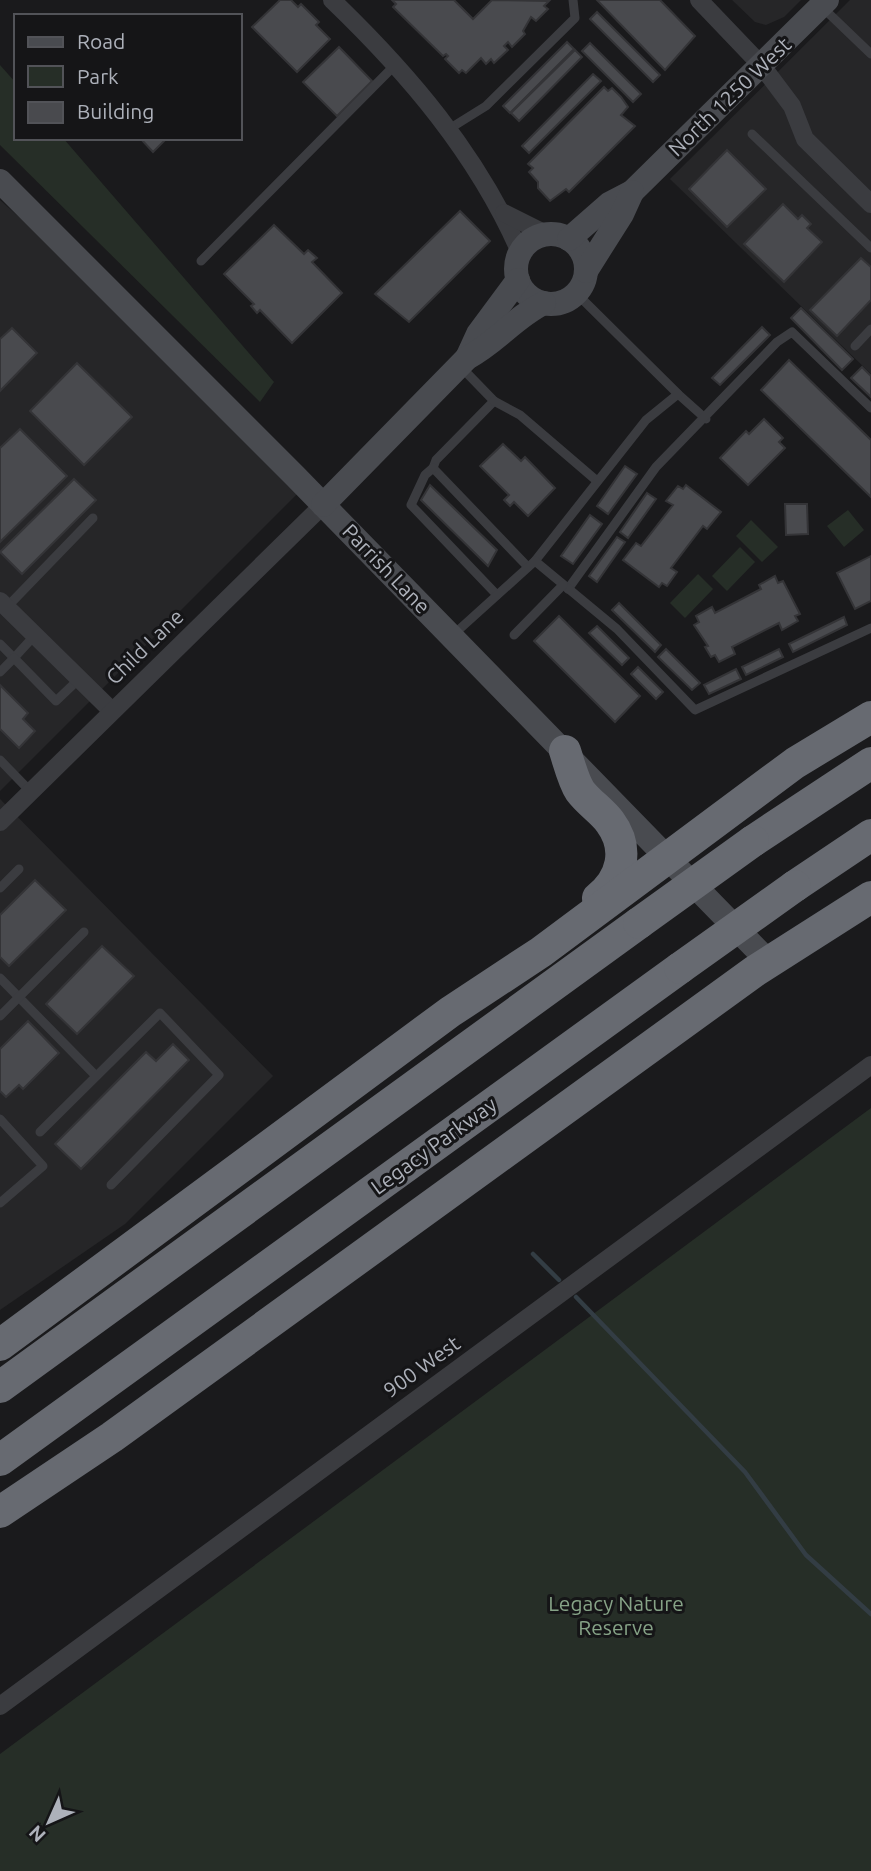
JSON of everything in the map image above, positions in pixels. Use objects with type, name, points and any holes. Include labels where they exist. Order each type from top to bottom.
[{"type":"highway","points":[[450,1012],[541,953],[795,763],[871,717]]},
{"type":"highway","points":[[0,1345],[450,1012],[608,890],[620,871],[622,852],[619,841],[611,823],[579,790],[565,751]]},
{"type":"highway","points":[[0,1387],[753,841],[871,763]]},
{"type":"highway","points":[[608,794],[634,845],[632,872],[622,892]]},
{"type":"highway","name":"Legacy Parkway","points":[[0,1460],[680,968],[871,835]]},
{"type":"highway","points":[[0,1512],[112,1437],[769,961],[871,897]]},
{"type":"main road","name":"North 1250 West","points":[[557,237],[632,192],[824,3]]},
{"type":"main road","name":"Parrish Lane","points":[[0,181],[608,794],[769,961]]},
{"type":"main road","name":"North 1250 West","points":[[581,282],[622,215],[632,192]]},
{"type":"main road","points":[[557,237],[581,251],[581,282],[555,304],[544,303],[528,295],[517,279],[516,265],[525,245],[557,237]]},
{"type":"main road","points":[[463,362],[478,334],[517,279]]},
{"type":"main road","points":[[323,505],[463,362],[490,346],[531,310],[544,303]]},
{"type":"street","points":[[332,0],[396,64],[449,128],[504,213],[520,252]]},
{"type":"street","points":[[699,0],[762,66],[792,106],[805,139],[871,204]]},
{"type":"street","points":[[504,213],[557,237]]},
{"type":"street","name":"Child Lane","points":[[0,822],[323,505]]},
{"type":"street","points":[[3,604],[112,711]]},
{"type":"street","name":"900 West","points":[[0,1706],[871,1065]]},
{"type":"lane","points":[[449,128],[486,106],[575,18],[573,0]]},
{"type":"lane","points":[[824,3],[871,54]]},
{"type":"lane","points":[[201,261],[396,64]]},
{"type":"lane","points":[[751,134],[871,248]]},
{"type":"lane","points":[[581,282],[678,394],[706,419]]},
{"type":"lane","points":[[855,346],[871,329]]},
{"type":"lane","points":[[514,635],[565,587],[656,467],[706,419],[777,342],[792,332],[871,408]]},
{"type":"lane","points":[[463,362],[494,401],[520,415],[597,481]]},
{"type":"lane","points":[[451,636],[531,564],[646,420],[678,394]]},
{"type":"lane","points":[[494,401],[436,460],[433,468],[425,475],[411,505],[497,595]]},
{"type":"lane","points":[[433,468],[531,564],[565,587],[617,629],[695,710],[871,628]]},
{"type":"lane","points":[[3,604],[93,518]]},
{"type":"lane","points":[[0,672],[35,635]]},
{"type":"lane","points":[[0,644],[56,701],[79,678]]},
{"type":"lane","points":[[0,760],[31,792]]},
{"type":"lane","points":[[0,888],[19,869]]},
{"type":"lane","points":[[0,1016],[84,932]]},
{"type":"lane","points":[[0,978],[96,1076]]},
{"type":"lane","points":[[40,1132],[160,1013],[219,1075],[111,1185]]},
{"type":"lane","points":[[0,1119],[43,1166],[0,1203]]},
{"type":"shaded area","points":[[732,0],[801,0],[784,17],[766,25],[755,22]]},
{"type":"shaded area","points":[[850,0],[871,0],[871,374],[670,179]]},
{"type":"shaded area","points":[[0,200],[54,248],[299,492],[0,791]]},
{"type":"shaded area","points":[[0,799],[273,1076],[125,1224],[0,1310]]},
{"type":"green space","points":[[0,65],[14,81],[14,140],[65,140],[274,382],[260,402],[0,145]]},
{"type":"green space","points":[[848,510],[864,530],[844,547],[827,526]]},
{"type":"green space","points":[[751,520],[778,547],[762,562],[736,536]]},
{"type":"green space","points":[[740,547],[755,562],[727,591],[712,576]]},
{"type":"green space","points":[[698,574],[713,589],[685,618],[670,603]]},
{"type":"green space","name":"Legacy Nature Reserve","points":[[871,1108],[871,1871],[0,1871],[0,1754]]},
{"type":"building","points":[[280,0],[291,0],[298,7],[301,4],[319,22],[316,25],[330,39],[297,72],[252,27]]},
{"type":"building","points":[[392,0],[454,0],[473,19],[492,0],[549,1],[544,6],[548,9],[536,21],[531,17],[523,31],[525,34],[512,47],[508,42],[504,46],[508,50],[494,63],[491,59],[486,64],[481,58],[466,73],[462,70],[459,73],[445,59],[448,56],[446,54],[443,56],[393,7],[396,4]]},
{"type":"building","points":[[597,0],[660,0],[695,36],[665,70]]},
{"type":"building","points":[[597,12],[660,75],[653,82],[590,19]]},
{"type":"building","points":[[567,42],[574,49],[510,113],[503,106]]},
{"type":"building","points":[[590,43],[641,94],[633,102],[582,51]]},
{"type":"building","points":[[339,47],[372,81],[337,116],[303,82]]},
{"type":"building","points":[[575,50],[582,57],[519,121],[511,113]]},
{"type":"building","points":[[593,74],[601,81],[529,153],[522,146]]},
{"type":"building","points":[[604,87],[608,91],[612,88],[621,97],[628,107],[621,115],[635,126],[569,192],[566,189],[550,201],[538,188],[538,182],[529,172],[533,168],[528,164]]},
{"type":"building","points":[[142,140],[165,140],[153,152]]},
{"type":"building","points":[[727,150],[766,189],[727,227],[689,189]]},
{"type":"building","points":[[783,204],[798,219],[802,215],[811,224],[807,228],[822,242],[784,282],[744,244]]},
{"type":"building","points":[[460,211],[490,241],[409,322],[375,294]]},
{"type":"building","points":[[274,225],[304,254],[308,250],[317,258],[312,262],[342,293],[292,343],[260,310],[257,313],[251,306],[254,304],[224,274]]},
{"type":"building","points":[[861,258],[871,267],[871,300],[837,336],[810,310]]},
{"type":"building","points":[[801,308],[853,359],[842,370],[791,318]]},
{"type":"building","points":[[762,327],[770,335],[720,385],[712,378]]},
{"type":"building","points":[[12,328],[37,353],[0,391],[0,339]]},
{"type":"building","points":[[789,360],[871,440],[871,497],[761,390]]},
{"type":"building","points":[[77,363],[132,417],[84,465],[30,411]]},
{"type":"building","points":[[862,367],[871,376],[871,397],[851,378]]},
{"type":"building","points":[[764,419],[783,438],[779,442],[785,448],[748,485],[720,458],[746,431],[749,434]]},
{"type":"building","points":[[20,429],[67,476],[0,542],[0,448]]},
{"type":"building","points":[[503,444],[521,461],[525,457],[555,488],[528,516],[514,502],[510,506],[504,500],[509,495],[480,466]]},
{"type":"building","points":[[625,466],[637,474],[608,514],[597,506]]},
{"type":"building","points":[[74,479],[96,500],[22,574],[0,552]]},
{"type":"building","points":[[430,485],[497,550],[488,566],[421,500]]},
{"type":"building","points":[[686,485],[721,512],[707,529],[703,526],[671,568],[677,572],[667,586],[662,583],[659,587],[623,560],[636,543],[641,546],[673,505],[666,501],[678,486],[683,489]]},
{"type":"building","points":[[647,493],[656,499],[628,538],[620,532]]},
{"type":"building","points":[[785,504],[807,504],[808,534],[786,535]]},
{"type":"building","points":[[590,515],[602,524],[573,564],[561,556]]},
{"type":"building","points":[[617,537],[625,542],[597,582],[589,576]]},
{"type":"building","points":[[871,556],[871,601],[855,609],[837,573]]},
{"type":"building","points":[[775,576],[778,583],[783,581],[800,614],[795,616],[798,621],[782,630],[779,623],[732,647],[735,654],[719,662],[715,655],[711,657],[705,647],[708,646],[694,625],[699,622],[696,616],[712,607],[715,613],[761,589],[759,585]]},
{"type":"building","points":[[619,603],[661,645],[655,652],[612,610]]},
{"type":"building","points":[[559,616],[640,696],[615,722],[534,641]]},
{"type":"building","points":[[844,617],[847,625],[793,652],[789,644]]},
{"type":"building","points":[[597,626],[629,658],[622,665],[589,633]]},
{"type":"building","points":[[666,649],[700,683],[692,690],[658,657]]},
{"type":"building","points":[[779,649],[783,657],[746,675],[742,667]]},
{"type":"building","points":[[638,667],[663,692],[656,699],[631,674]]},
{"type":"building","points":[[736,669],[741,679],[709,694],[704,685]]},
{"type":"building","points":[[0,685],[28,713],[23,719],[35,731],[19,748],[0,729]]},
{"type":"building","points":[[35,880],[66,910],[9,966],[0,957],[0,915]]},
{"type":"building","points":[[102,946],[134,976],[77,1034],[46,1004]]},
{"type":"building","points":[[28,1021],[59,1053],[23,1089],[19,1085],[6,1097],[0,1091],[0,1049]]},
{"type":"building","points":[[173,1044],[189,1060],[81,1169],[55,1144],[146,1052],[156,1061]]},
{"type":"waterway","points":[[533,1254],[559,1280]]},
{"type":"waterway","points":[[576,1297],[745,1472],[806,1555],[871,1614]]}]
